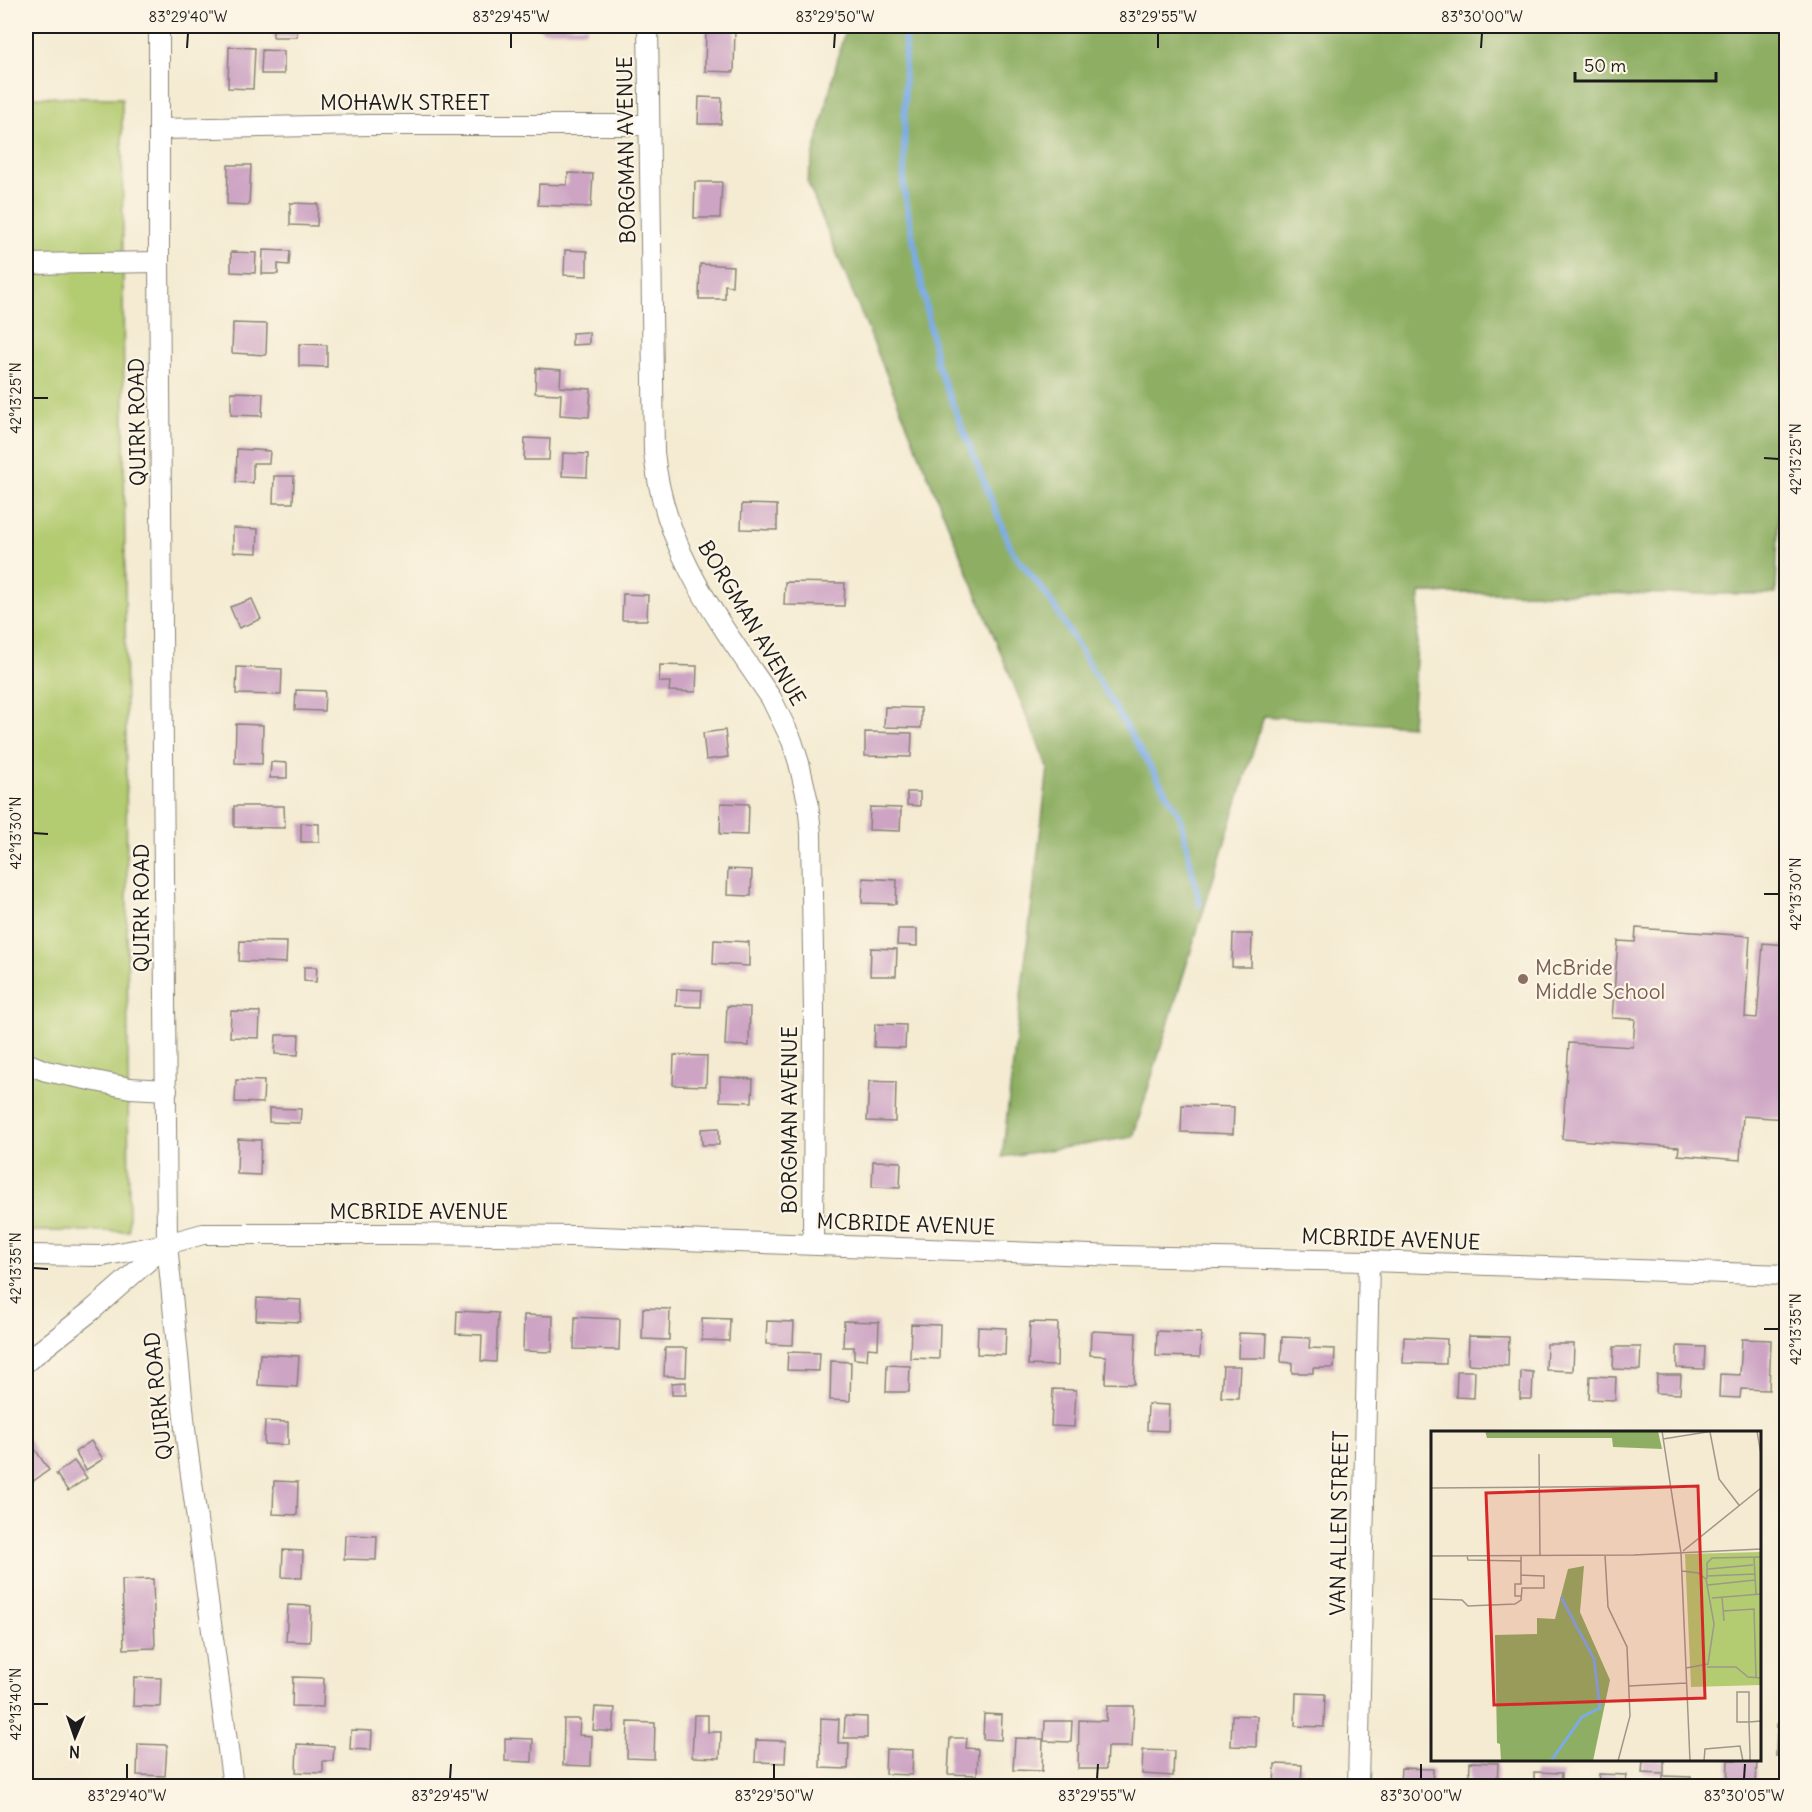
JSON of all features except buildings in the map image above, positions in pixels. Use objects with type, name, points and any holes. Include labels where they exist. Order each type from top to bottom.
[{"type":"street","name":"QUIRK ROAD","points":[[159,26],[167,1244],[186,1438],[233,1786]]},
{"type":"street","name":"BORGMAN AVENUE","points":[[648,26],[654,452],[660,495],[674,538],[692,579],[771,698],[782,719],[799,763],[808,802],[811,834],[814,1011],[813,1244]]},
{"type":"street","name":"MOHAWK STREET","points":[[160,129],[370,125],[649,125]]},
{"type":"street","points":[[26,264],[159,262]]},
{"type":"street","points":[[26,1063],[46,1071],[130,1089],[167,1090]]},
{"type":"street","name":"MCBRIDE AVENUE","points":[[26,1256],[102,1256],[167,1244],[202,1234],[408,1234],[572,1236],[1118,1256],[1786,1275]]},
{"type":"street","points":[[26,1362],[91,1311],[167,1244]]},
{"type":"street","name":"VAN ALLEN STREET","points":[[1358,1786],[1369,1262]]},
{"type":"green space","points":[[846,26],[1786,26],[1786,290],[1776,594],[1420,593],[1412,726],[1264,716],[1133,1137],[1002,1157],[1048,768],[807,181]]},
{"type":"green space","points":[[26,97],[122,98],[129,1231],[26,1231]]},
{"type":"waterway","points":[[905,26],[904,190],[937,365],[1012,551],[1049,598],[1180,816],[1200,905]]},
{"type":"place","name":"McBride Middle School","points":[[1523,979]]}]
